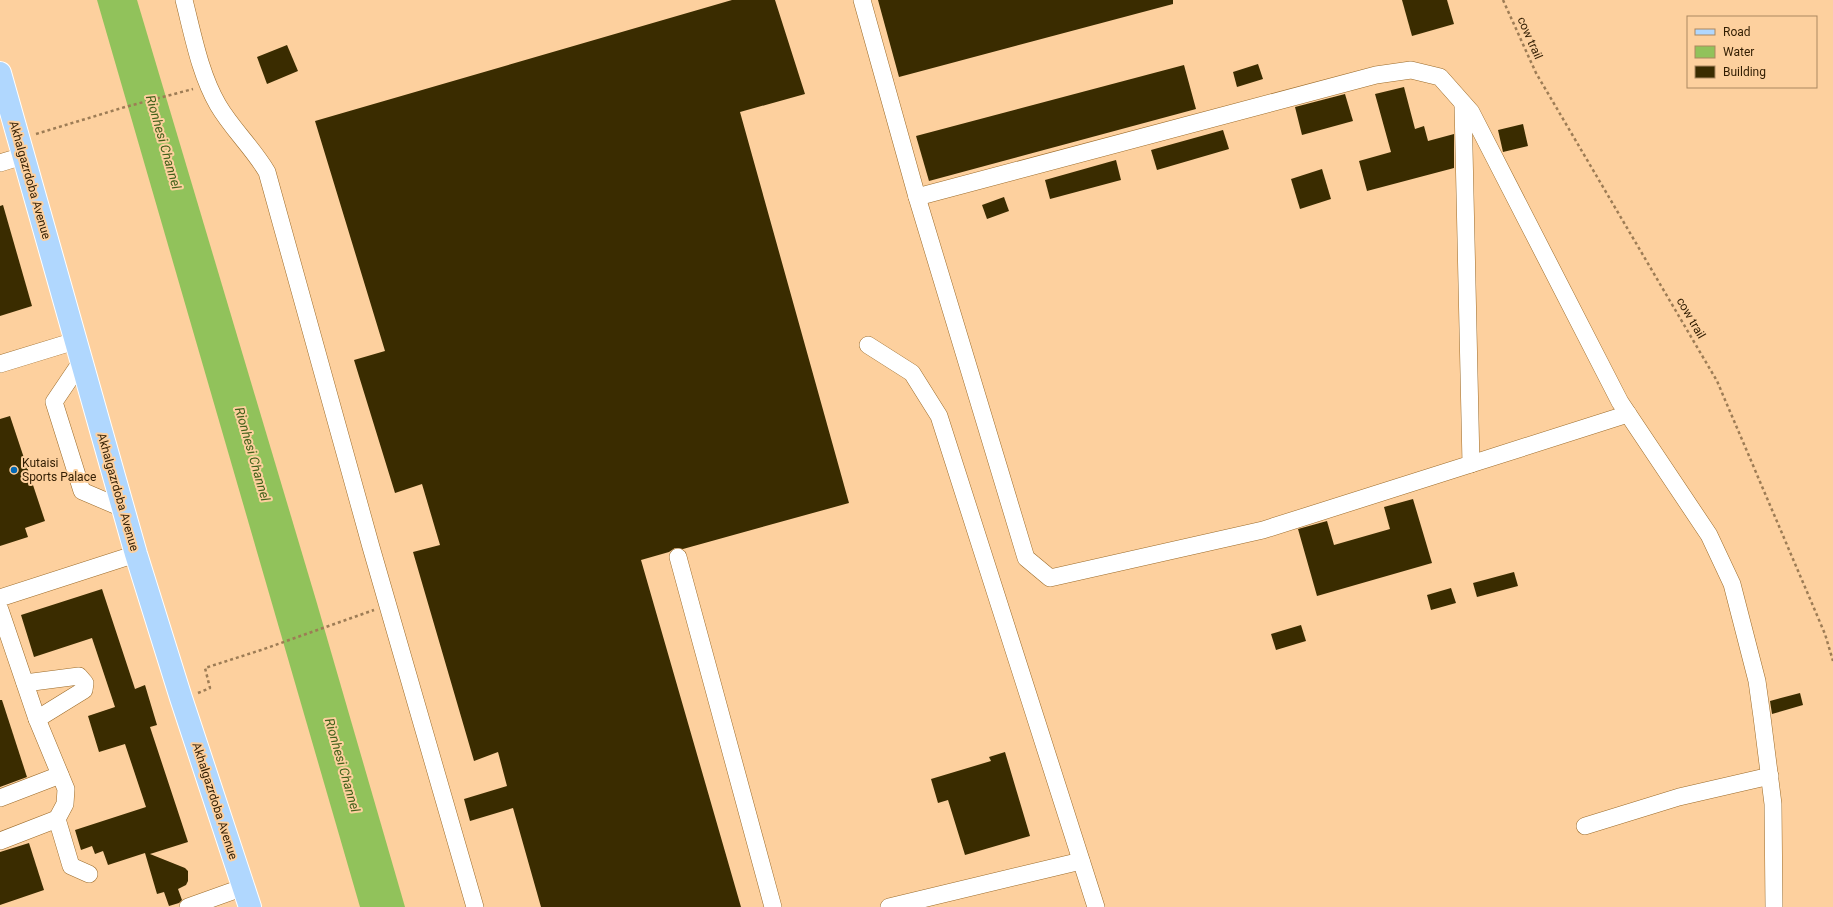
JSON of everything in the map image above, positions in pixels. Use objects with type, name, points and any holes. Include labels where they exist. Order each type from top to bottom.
[{"type":"main road","name":"Akhalgazrdoba Avenue","points":[[0,73],[122,508],[181,698],[247,897]]},
{"type":"street","points":[[184,0],[203,70],[218,104],[230,123],[257,155],[267,172],[371,546],[475,907]]},
{"type":"street","points":[[862,0],[917,197],[1026,558],[1050,578],[1263,530],[1628,414]]},
{"type":"street","points":[[917,197],[1376,75],[1411,70],[1440,77],[1471,112],[1628,414],[1710,535],[1732,584],[1757,682],[1770,776],[1773,804],[1774,907]]},
{"type":"street","points":[[1463,104],[1471,464]]},
{"type":"street","points":[[0,164],[21,148]]},
{"type":"street","points":[[0,364],[75,341]]},
{"type":"street","points":[[868,345],[912,373],[939,416],[1096,907]]},
{"type":"street","points":[[81,362],[54,402],[82,491],[122,508]]},
{"type":"street","points":[[0,598],[136,554]]},
{"type":"street","points":[[678,557],[773,907]]},
{"type":"street","points":[[0,841],[57,819],[65,804],[66,789],[37,719],[1,616]]},
{"type":"street","points":[[25,683],[79,676],[85,683],[84,690],[37,719]]},
{"type":"street","points":[[0,798],[60,775]]},
{"type":"street","points":[[1585,826],[1679,797],[1770,776]]},
{"type":"street","points":[[57,819],[72,866],[89,874]]},
{"type":"street","points":[[889,907],[1081,861]]},
{"type":"street","points":[[188,907],[247,897]]},
{"type":"path","name":"cow trail","points":[[1503,0],[1536,73],[1717,381],[1826,634],[1833,661]]},
{"type":"path","points":[[21,148],[125,107],[190,90]]},
{"type":"path","points":[[181,698],[210,688],[204,668],[261,650],[359,615]]},
{"type":"water","name":"Rionhesi Channel","points":[[97,0],[137,0],[316,600],[405,907],[360,907]]},
{"type":"building","points":[[732,0],[775,0],[805,94],[740,112],[849,503],[683,549],[675,548],[669,552],[641,560],[741,907],[541,907],[513,808],[470,821],[464,799],[507,786],[498,752],[474,761],[413,552],[440,545],[422,484],[395,493],[354,360],[385,351],[315,121]]},
{"type":"building","points":[[878,0],[1173,0],[1173,4],[899,77]]},
{"type":"building","points":[[1402,0],[1447,0],[1454,24],[1412,36]]},
{"type":"building","points":[[287,45],[298,71],[267,84],[257,57]]},
{"type":"building","points":[[1258,64],[1263,79],[1237,87],[1233,72]]},
{"type":"building","points":[[1184,65],[1196,109],[929,181],[916,136]]},
{"type":"building","points":[[1404,87],[1415,129],[1424,126],[1428,141],[1454,134],[1454,168],[1367,191],[1359,161],[1391,152],[1375,94]]},
{"type":"building","points":[[1345,94],[1353,121],[1302,135],[1295,107]]},
{"type":"building","points":[[1523,124],[1528,146],[1503,152],[1498,130]]},
{"type":"building","points":[[1223,130],[1229,149],[1157,170],[1151,150]]},
{"type":"building","points":[[1116,160],[1121,180],[1050,199],[1045,180]]},
{"type":"building","points":[[1322,169],[1331,199],[1300,209],[1291,179]]},
{"type":"building","points":[[1004,197],[1009,211],[987,219],[982,205]]},
{"type":"building","points":[[3,205],[32,306],[0,316],[0,206]]},
{"type":"building","name":"Kutaisi Sports Palace","points":[[10,416],[45,521],[25,528],[28,537],[0,546],[0,419]]},
{"type":"building","points":[[1413,499],[1432,563],[1317,596],[1298,529],[1327,521],[1334,545],[1390,529],[1384,507]]},
{"type":"building","points":[[1514,572],[1518,586],[1477,597],[1473,583]]},
{"type":"building","points":[[1451,588],[1456,603],[1431,610],[1427,595]]},
{"type":"building","points":[[102,589],[135,689],[145,685],[157,725],[150,727],[188,842],[150,854],[185,868],[188,871],[188,881],[186,885],[178,889],[182,900],[179,903],[169,906],[164,892],[157,894],[145,853],[108,865],[103,851],[95,854],[92,846],[81,850],[75,830],[146,807],[125,744],[99,752],[88,716],[115,707],[92,638],[34,657],[21,615]]},
{"type":"building","points":[[1301,625],[1306,641],[1276,650],[1271,634]]},
{"type":"building","points":[[1800,693],[1803,705],[1772,714],[1770,701]]},
{"type":"building","points":[[0,700],[2,700],[27,777],[0,787]]},
{"type":"building","points":[[1005,752],[1030,836],[965,855],[948,800],[938,803],[931,779],[991,761],[989,757]]},
{"type":"building","points":[[29,843],[44,890],[0,905],[0,852]]},
{"type":"place","name":"Kutaisi Sports Palace","points":[[14,470]]}]
